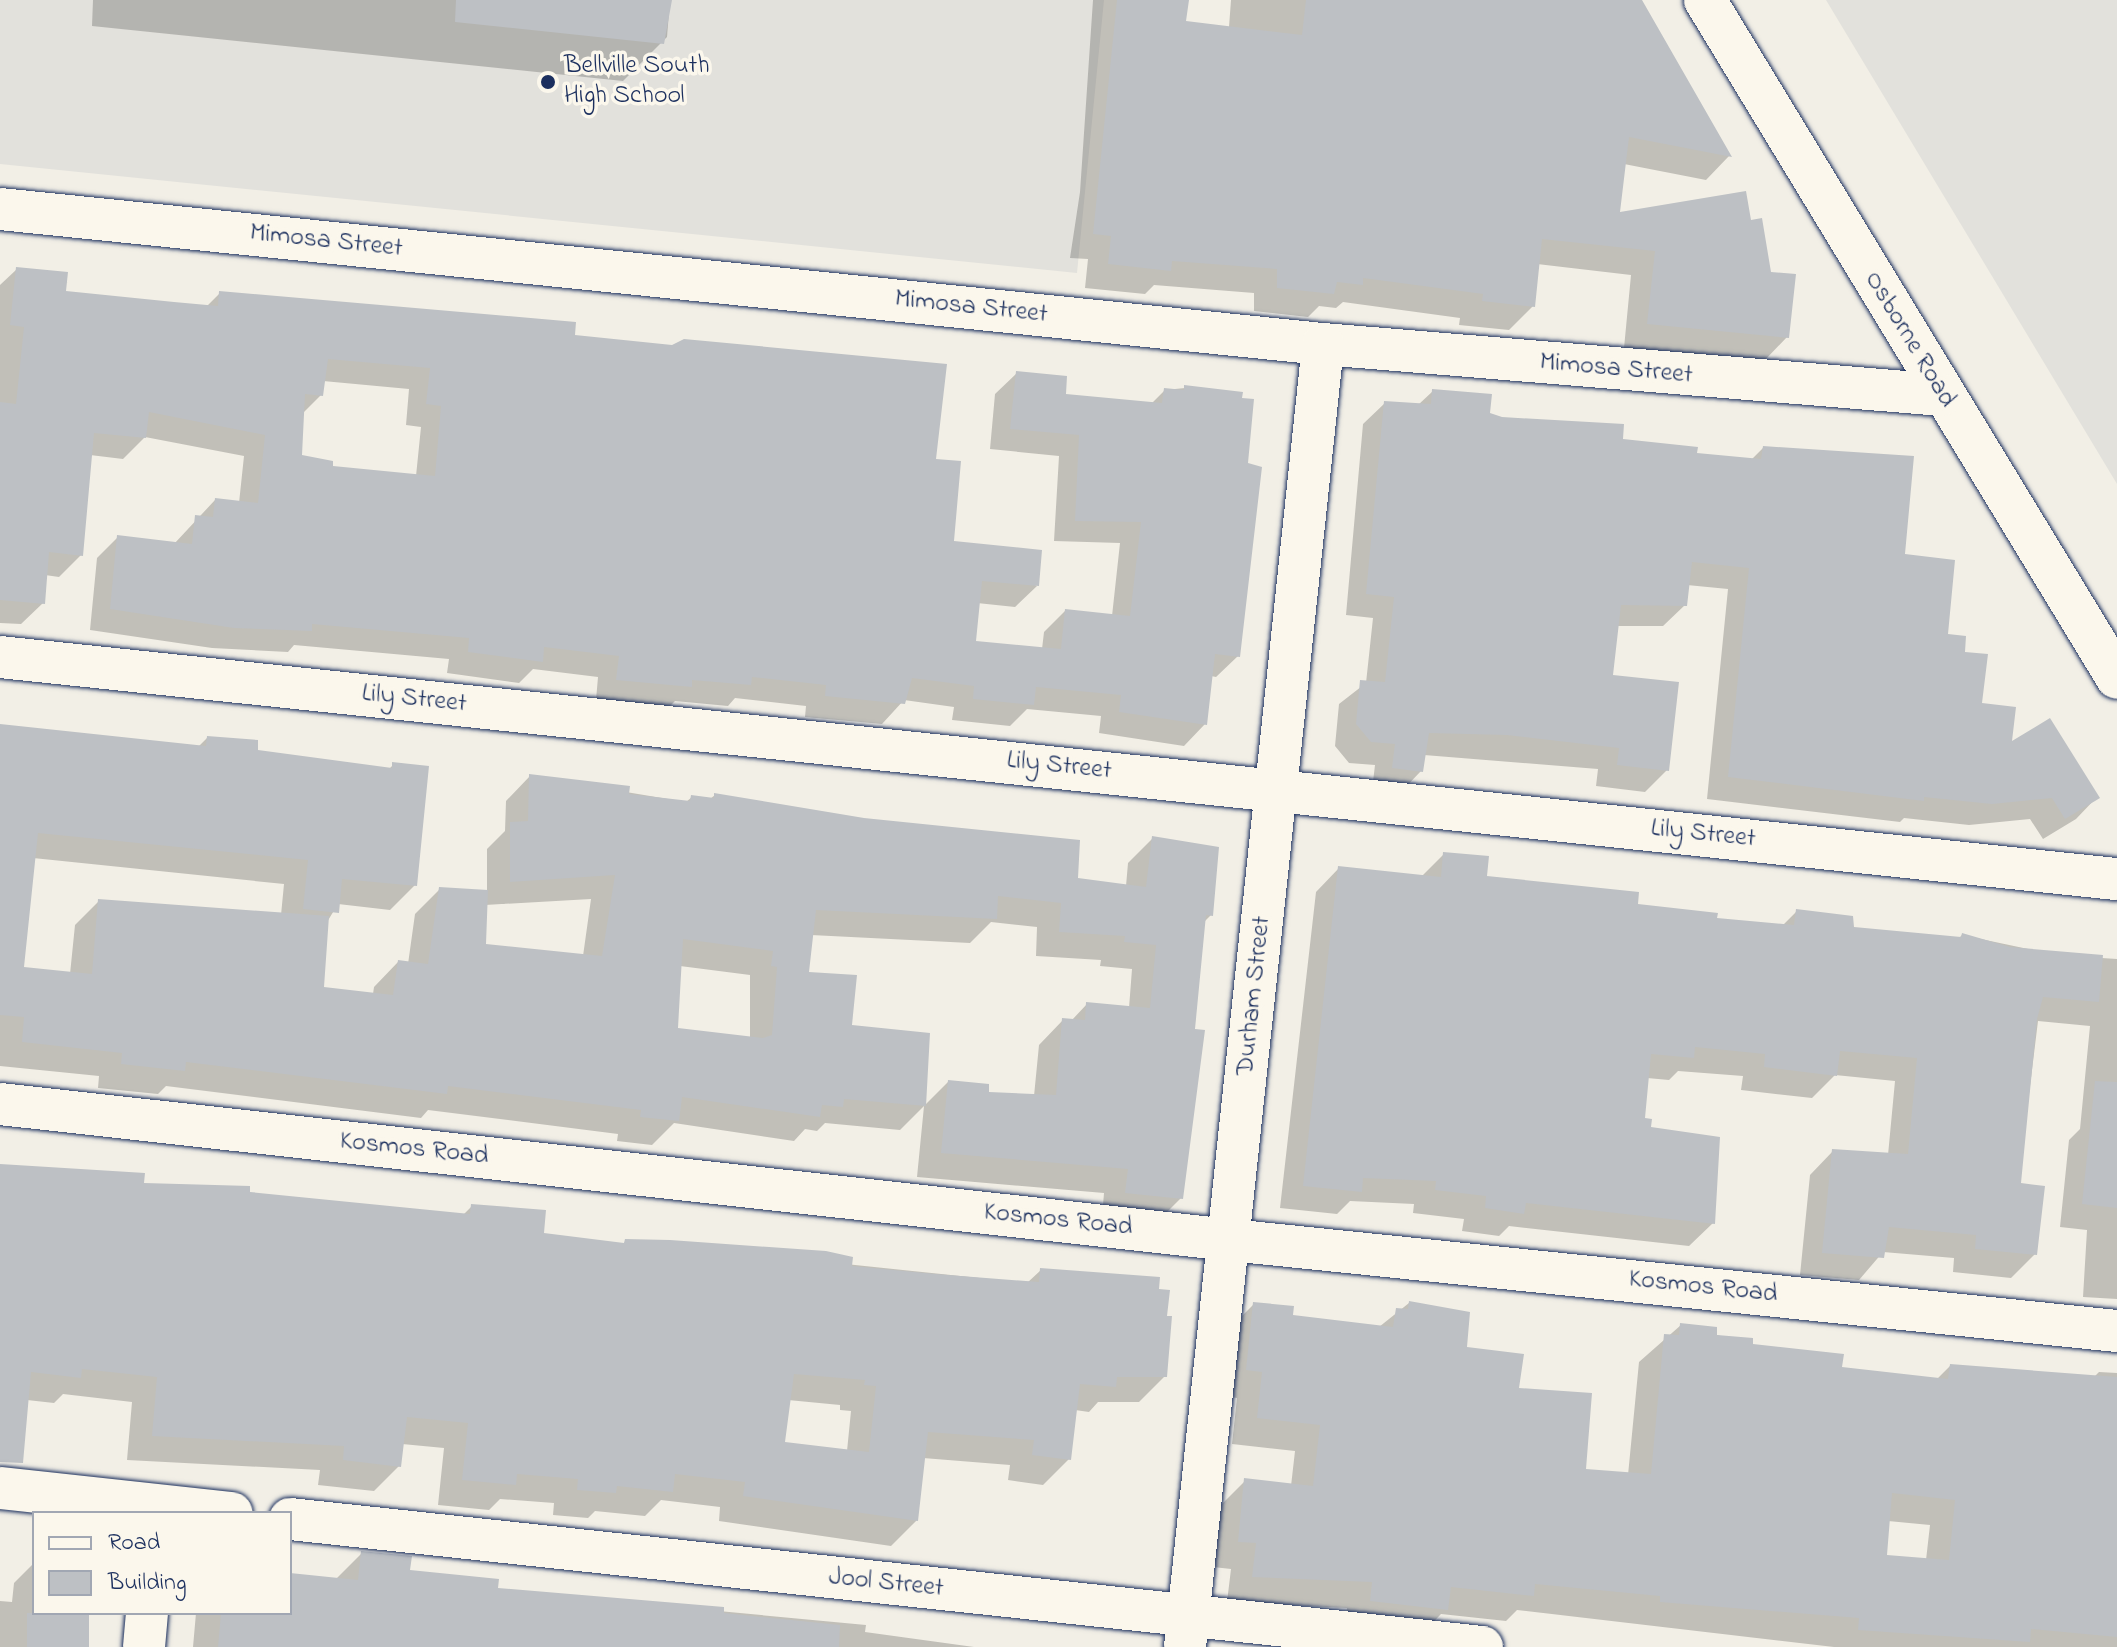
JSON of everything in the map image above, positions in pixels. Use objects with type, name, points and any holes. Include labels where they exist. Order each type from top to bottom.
[{"type":"street","name":"Osborne Road","points":[[1705,0],[1942,395],[2117,678]]},
{"type":"street","name":"Mimosa Street","points":[[0,209],[1323,344],[1942,395]]},
{"type":"street","name":"Durham Street","points":[[1186,1632],[1323,344]]},
{"type":"street","name":"Lily Street","points":[[0,657],[2117,879]]},
{"type":"street","name":"Kosmos Road","points":[[0,1104],[1230,1240],[2117,1331]]},
{"type":"street","points":[[0,1488],[156,1509],[194,1511]]},
{"type":"street","name":"Jool Street","points":[[292,1519],[1186,1632],[1482,1647]]},
{"type":"street","points":[[144,1647],[147,1615]]},
{"type":"shaded area","name":"Bellville South High School","points":[[0,0],[1104,0],[1077,273],[0,164]]},
{"type":"shaded area","points":[[1826,0],[2117,0],[2117,484]]},
{"type":"building","points":[[456,0],[672,0],[664,44],[455,22]]},
{"type":"building","points":[[1117,0],[1189,0],[1186,21],[1302,35],[1306,0],[1642,0],[1732,157],[1629,137],[1620,212],[1746,191],[1751,220],[1762,218],[1771,272],[1796,274],[1789,338],[1647,324],[1655,251],[1542,239],[1535,307],[1482,301],[1483,294],[1363,278],[1363,285],[1337,282],[1334,294],[1277,288],[1277,269],[1172,261],[1171,271],[1108,264],[1111,236],[1093,234]]},
{"type":"building","points":[[16,267],[68,272],[66,291],[218,306],[219,291],[576,322],[575,335],[672,345],[684,339],[947,364],[936,459],[961,461],[954,541],[1042,550],[1039,586],[982,581],[976,641],[1061,649],[1065,609],[1130,616],[1141,522],[1075,521],[1079,435],[1010,429],[1016,371],[1067,376],[1066,394],[1162,403],[1164,388],[1184,390],[1184,385],[1243,392],[1242,398],[1254,399],[1248,463],[1262,467],[1240,657],[1215,654],[1207,725],[1119,712],[1121,695],[1036,687],[1034,705],[973,699],[974,686],[912,678],[905,704],[825,696],[826,685],[752,677],[751,685],[692,680],[692,687],[616,680],[619,656],[544,647],[543,662],[468,652],[469,638],[312,624],[312,631],[234,628],[110,609],[117,535],[192,544],[195,515],[213,517],[215,498],[258,503],[265,435],[149,412],[146,438],[94,433],[83,556],[49,552],[45,604],[0,600],[0,402],[16,404],[24,327],[10,325]],"holes":[[[328,359],[430,368],[426,404],[441,406],[435,476],[333,466],[333,461],[302,455],[305,394],[323,396]]]},
{"type":"building","points":[[1432,389],[1492,394],[1490,413],[1502,417],[1624,424],[1623,439],[1698,447],[1697,453],[1761,459],[1763,446],[1914,456],[1905,554],[1955,560],[1948,634],[1966,636],[1965,652],[1988,654],[1982,703],[2016,707],[2012,741],[2050,718],[2100,798],[2065,819],[2052,798],[1992,804],[1924,797],[1924,801],[1728,777],[1749,568],[1692,562],[1687,606],[1621,605],[1613,675],[1679,682],[1669,771],[1617,765],[1619,748],[1507,735],[1429,733],[1423,772],[1392,768],[1395,744],[1371,742],[1356,724],[1360,680],[1385,682],[1394,597],[1366,594],[1384,401],[1431,404]]},
{"type":"building","points":[[0,724],[206,746],[207,736],[258,740],[258,750],[392,768],[392,762],[429,766],[417,886],[342,879],[339,913],[303,909],[308,860],[38,833],[24,967],[92,974],[98,899],[329,916],[324,987],[393,995],[398,960],[428,964],[439,887],[488,890],[486,944],[602,956],[615,875],[510,882],[510,822],[528,821],[529,774],[630,786],[629,794],[690,801],[691,795],[714,798],[714,793],[864,818],[1080,840],[1078,878],[1146,887],[1152,836],[1219,847],[1213,916],[1206,915],[1195,1029],[1205,1030],[1183,1199],[1125,1193],[1128,1169],[941,1153],[948,1080],[989,1084],[989,1092],[1056,1095],[1062,1018],[1085,1020],[1086,1002],[1150,1008],[1156,945],[1124,942],[1125,936],[1059,932],[1061,903],[998,896],[997,919],[816,910],[809,972],[857,975],[852,1025],[930,1033],[926,1106],[844,1099],[843,1107],[822,1105],[820,1117],[682,1097],[679,1121],[640,1117],[641,1110],[448,1086],[447,1094],[186,1062],[185,1071],[121,1064],[122,1053],[22,1042],[24,1017],[0,1015]],"holes":[[[683,939],[773,951],[771,966],[777,967],[772,1035],[763,1038],[678,1028]]]},
{"type":"building","points":[[1443,852],[1489,856],[1487,876],[1639,892],[1638,904],[1718,913],[1717,918],[1794,925],[1796,909],[1853,916],[1854,927],[1961,937],[1962,933],[2010,947],[2103,955],[2099,1002],[2043,997],[2037,1019],[2021,1183],[2045,1186],[2037,1255],[1975,1249],[1976,1235],[1889,1227],[1884,1258],[1822,1253],[1832,1149],[1908,1154],[1917,1058],[1840,1051],[1837,1076],[1764,1067],[1765,1054],[1695,1047],[1694,1058],[1651,1054],[1645,1118],[1652,1119],[1651,1127],[1720,1137],[1715,1224],[1526,1203],[1524,1214],[1485,1208],[1486,1196],[1435,1190],[1436,1181],[1363,1178],[1362,1192],[1303,1186],[1338,866],[1441,877]]},
{"type":"building","points":[[2095,1081],[2117,1082],[2117,1208],[2082,1204]]},
{"type":"building","points":[[0,1164],[145,1173],[144,1183],[250,1186],[250,1192],[470,1214],[471,1204],[546,1210],[544,1233],[624,1243],[625,1239],[670,1240],[826,1251],[853,1257],[852,1266],[1039,1282],[1040,1268],[1160,1277],[1159,1289],[1170,1290],[1167,1316],[1172,1316],[1167,1377],[1117,1377],[1116,1387],[1080,1384],[1071,1460],[1032,1455],[1034,1440],[928,1432],[918,1521],[743,1496],[745,1482],[675,1474],[673,1492],[617,1486],[616,1493],[577,1490],[578,1479],[517,1474],[516,1485],[462,1480],[468,1423],[407,1417],[401,1467],[343,1460],[344,1446],[152,1436],[157,1377],[82,1369],[81,1378],[31,1372],[23,1463],[0,1462]],"holes":[[[794,1374],[865,1380],[864,1385],[876,1386],[869,1452],[785,1442]]]},
{"type":"building","points":[[1409,1301],[1470,1312],[1467,1347],[1524,1354],[1519,1388],[1592,1393],[1586,1469],[1651,1474],[1664,1334],[1679,1335],[1680,1323],[1717,1327],[1717,1335],[1753,1338],[1753,1344],[1844,1354],[1842,1367],[1948,1379],[1950,1364],[2117,1377],[2117,1637],[2031,1629],[2030,1642],[1858,1630],[1859,1618],[1660,1602],[1660,1596],[1535,1584],[1534,1596],[1451,1587],[1448,1610],[1370,1601],[1372,1582],[1252,1577],[1256,1543],[1238,1542],[1244,1478],[1313,1486],[1320,1425],[1257,1418],[1262,1372],[1246,1370],[1253,1302],[1294,1306],[1293,1315],[1393,1327],[1396,1308],[1408,1309]],"holes":[[[1892,1493],[1955,1500],[1949,1560],[1887,1555]]]},
{"type":"building","points":[[361,1551],[412,1556],[410,1570],[499,1579],[498,1588],[724,1607],[724,1613],[840,1625],[839,1647],[218,1647],[221,1615],[292,1615],[292,1573],[358,1580]]},
{"type":"building","points":[[27,1613],[89,1615],[89,1647],[27,1647]]},
{"type":"place","name":"Bellville South High School","points":[[548,82]]}]
